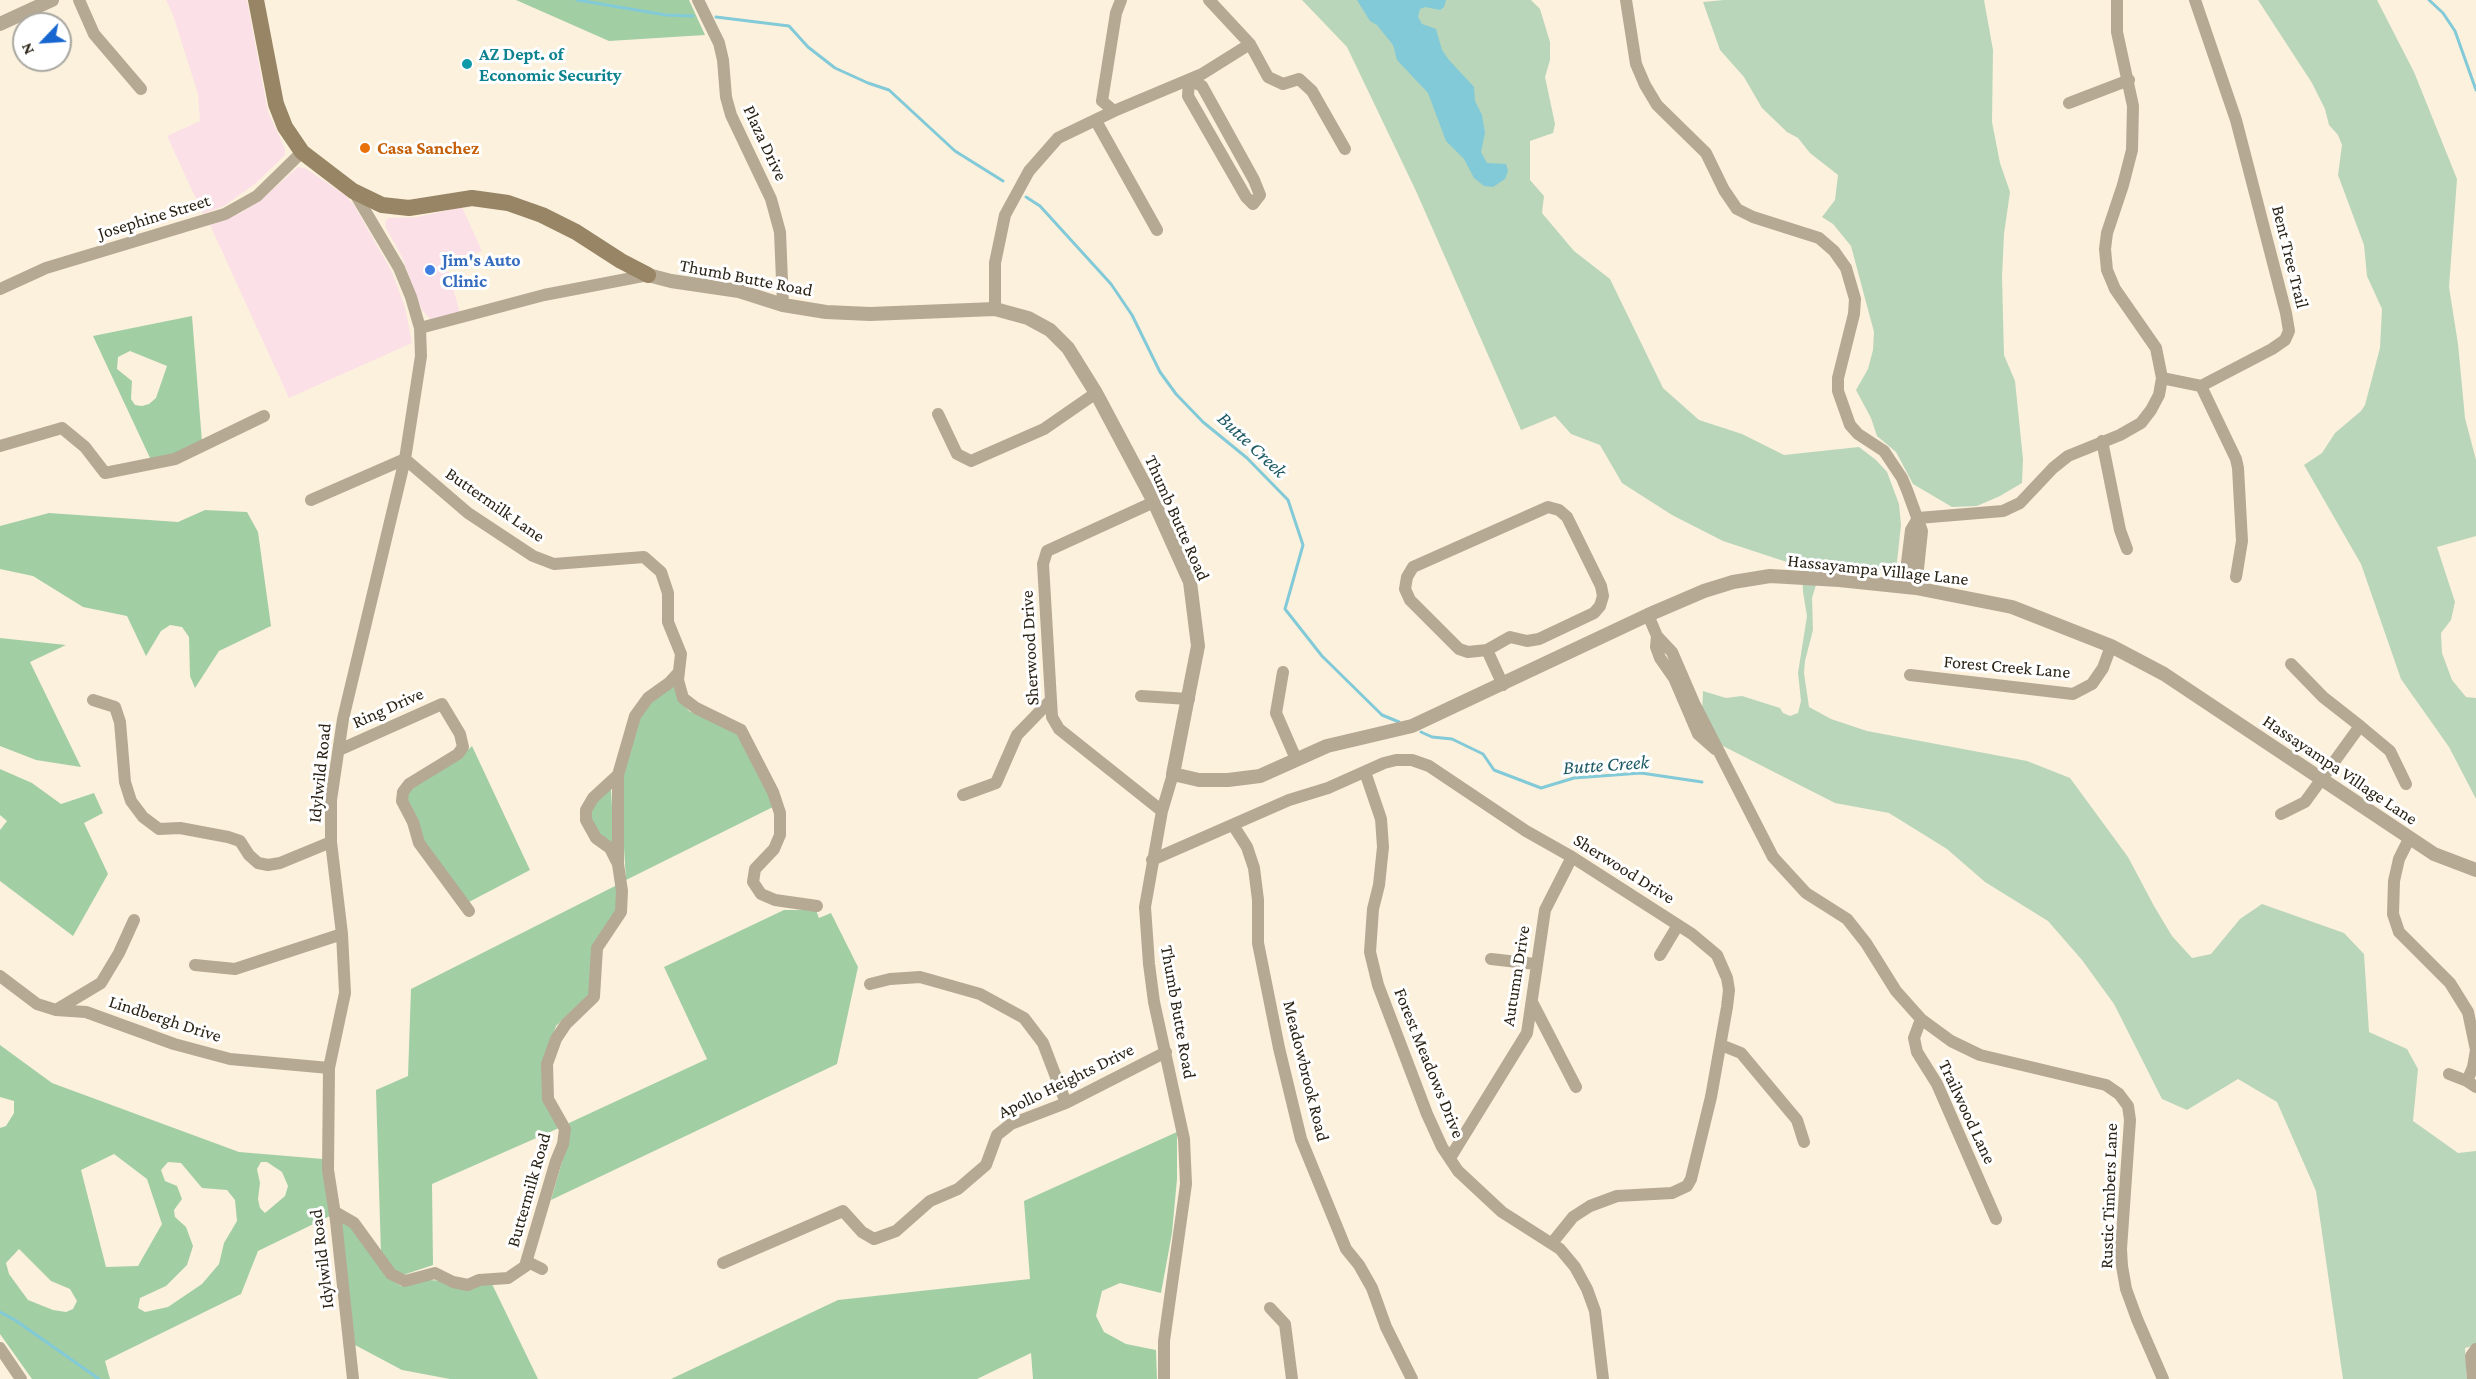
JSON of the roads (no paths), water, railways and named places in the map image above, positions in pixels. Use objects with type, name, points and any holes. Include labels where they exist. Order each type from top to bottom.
[{"type":"main road","points":[[256,0],[276,104],[285,127],[302,152],[353,191],[382,205],[409,208],[472,198],[508,203],[542,215],[576,232],[621,261],[648,275]]},
{"type":"street","points":[[0,24],[52,0]]},
{"type":"street","points":[[79,0],[94,34],[141,89]]},
{"type":"street","name":"Plaza Drive","points":[[698,0],[719,43],[726,97],[731,115],[771,199],[780,232],[783,305]]},
{"type":"street","points":[[1114,111],[1102,101],[1120,0]]},
{"type":"street","points":[[1209,0],[1250,44],[1268,77],[1283,84],[1299,79],[1312,91],[1344,149]]},
{"type":"street","points":[[1626,0],[1636,64],[1645,85],[1657,105],[1706,153],[1724,190],[1737,209],[1753,217],[1819,238],[1834,250],[1846,268],[1852,284],[1855,307],[1838,378],[1838,391],[1850,425],[1858,434],[1884,451],[1891,460],[1902,478],[1918,518],[1922,531],[1914,541],[1910,587]]},
{"type":"street","points":[[1918,518],[2003,511],[2025,499],[2053,468],[2068,456],[2120,435],[2141,423],[2151,411],[2159,395],[2162,378],[2156,348],[2115,289],[2107,270],[2107,233],[2132,150],[2133,106],[2117,32],[2117,0]]},
{"type":"street","name":"Bent Tree Trail","points":[[2195,0],[2236,120],[2289,331],[2285,340],[2272,350],[2201,386]]},
{"type":"street","points":[[995,309],[995,263],[1005,215],[1029,171],[1058,138],[1114,111],[1189,80],[1250,44]]},
{"type":"street","points":[[1189,80],[1202,86],[1254,180],[1260,195],[1253,204],[1245,197],[1188,96],[1189,80]]},
{"type":"street","points":[[2069,103],[2128,80]]},
{"type":"street","points":[[1096,121],[1157,230]]},
{"type":"street","name":"Josephine Street","points":[[0,289],[46,268],[225,214],[257,196],[302,152]]},
{"type":"street","name":"Idylwild Road","points":[[353,191],[399,268],[411,297],[420,328],[421,356],[405,459],[343,719],[331,800],[331,842],[342,934],[345,993],[328,1068],[328,1170],[335,1212],[353,1379]]},
{"type":"street","name":"Thumb Butte Road","points":[[420,328],[544,296],[648,275],[671,282],[739,291],[783,305],[826,312],[870,314],[995,309],[1028,318],[1050,330],[1068,348],[1096,393],[1154,502],[1190,582],[1198,646],[1173,774],[1162,811],[1152,860],[1145,907],[1150,974],[1184,1139],[1186,1184],[1164,1341],[1164,1379]]},
{"type":"street","points":[[2162,378],[2201,386],[2236,459],[2241,541],[2236,577]]},
{"type":"street","points":[[938,414],[957,454],[971,461],[1044,429],[1096,393]]},
{"type":"street","points":[[0,446],[62,428],[85,447],[105,473],[175,459],[264,416]]},
{"type":"street","points":[[2102,441],[2120,530],[2127,549]]},
{"type":"street","points":[[311,500],[405,459]]},
{"type":"street","name":"Buttermilk Lane","points":[[405,459],[468,513],[533,556],[554,564],[644,558],[661,572],[668,593],[668,622],[681,654],[678,680],[683,698],[696,708],[741,730],[773,792],[780,813],[780,835],[774,849],[755,869],[753,882],[760,894],[775,900],[817,906]]},
{"type":"street","name":"Sherwood Drive","points":[[1154,502],[1047,551],[1043,564],[1052,717],[1059,729],[1162,811]]},
{"type":"street","points":[[1548,507],[1559,510],[1567,517],[1601,586],[1603,596],[1600,606],[1594,613],[1539,639],[1527,641],[1510,637],[1487,650],[1468,652],[1459,649],[1410,600],[1405,589],[1407,577],[1413,567],[1548,507]]},
{"type":"street","name":"Hassayampa Village Lane","points":[[1173,774],[1199,780],[1228,780],[1260,776],[1327,746],[1412,726],[1704,591],[1733,582],[1770,576],[1821,579],[1910,587],[2012,607],[2111,646],[2164,674],[2409,839],[2434,854],[2476,870]]},
{"type":"street","name":"Rustic Timbers Lane","points":[[1648,615],[1657,636],[1656,646],[1660,658],[1684,692],[1698,734],[1721,754],[1780,867],[1806,893],[1847,919],[1866,943],[1896,992],[1921,1019],[1951,1041],[1980,1055],[2106,1085],[2119,1094],[2128,1106],[2130,1120],[2121,1249],[2122,1266],[2126,1289],[2163,1379]]},
{"type":"street","name":"Forest Creek Lane","points":[[1910,675],[2073,694],[2092,684],[2103,668],[2111,646]]},
{"type":"street","points":[[1487,650],[1503,685]]},
{"type":"street","points":[[2291,664],[2323,697],[2390,751],[2406,784]]},
{"type":"street","name":"Buttermilk Road","points":[[525,1266],[563,1144],[565,1129],[548,1099],[547,1064],[556,1039],[566,1024],[594,997],[597,948],[621,912],[622,891],[618,864],[618,775],[635,716],[648,698],[669,683],[679,672]]},
{"type":"street","points":[[1283,672],[1276,713],[1296,759]]},
{"type":"street","points":[[1141,696],[1189,699]]},
{"type":"street","points":[[93,700],[116,707],[120,722],[125,782],[131,801],[143,817],[159,829],[180,828],[240,841],[249,855],[258,863],[268,866],[331,842]]},
{"type":"street","points":[[963,795],[996,783],[1017,735],[1051,700]]},
{"type":"street","name":"Ring Drive","points":[[339,750],[442,704],[460,734],[462,747],[458,754],[409,784],[403,792],[402,801],[413,822],[419,843],[468,911]]},
{"type":"street","points":[[2281,814],[2305,802],[2360,726]]},
{"type":"street","name":"Sherwood Drive","points":[[1152,860],[1289,800],[1328,788],[1396,760],[1412,760],[1429,766],[1526,831],[1572,857],[1678,925],[1717,955],[1727,978],[1728,999],[1711,1097],[1691,1179],[1687,1186],[1672,1193],[1617,1196],[1590,1206],[1574,1217],[1552,1243]]},
{"type":"street","name":"Forest Meadows Drive","points":[[1365,772],[1381,819],[1383,847],[1379,885],[1373,909],[1370,951],[1378,985],[1424,1105],[1442,1147],[1458,1171],[1502,1212],[1560,1249],[1575,1267],[1587,1289],[1595,1311],[1603,1379]]},
{"type":"street","points":[[618,775],[593,798],[586,810],[586,820],[596,838],[610,848],[618,864]]},
{"type":"street","name":"Meadowbrook Road","points":[[1233,825],[1247,848],[1254,868],[1258,900],[1258,943],[1279,1048],[1301,1139],[1346,1249],[1359,1264],[1372,1288],[1386,1327],[1412,1379]]},
{"type":"street","points":[[2409,839],[2399,859],[2394,881],[2393,914],[2399,932],[2450,983],[2468,1012],[2476,1050],[2472,1084],[2449,1074]]},
{"type":"street","name":"Autumn Drive","points":[[1450,1158],[1527,1033],[1535,964],[1545,910],[1572,857]]},
{"type":"street","points":[[56,1010],[101,983],[120,953],[134,920]]},
{"type":"street","points":[[1660,955],[1678,925]]},
{"type":"street","points":[[195,965],[235,969],[342,934]]},
{"type":"street","points":[[1491,959],[1535,964]]},
{"type":"street","name":"Lindbergh Drive","points":[[0,976],[37,1004],[56,1010],[86,1012],[174,1044],[230,1059],[328,1068]]},
{"type":"street","points":[[870,984],[890,979],[921,977],[980,994],[1024,1018],[1043,1042],[1066,1103]]},
{"type":"street","points":[[1532,1002],[1576,1087]]},
{"type":"street","name":"Trailwood Lane","points":[[1921,1019],[1914,1038],[1917,1052],[1937,1084],[1996,1219]]},
{"type":"street","points":[[1720,1045],[1741,1053],[1797,1120],[1804,1142]]},
{"type":"street","name":"Apollo Heights Drive","points":[[723,1263],[843,1212],[862,1232],[874,1239],[896,1231],[930,1201],[958,1189],[986,1165],[997,1135],[1011,1124],[1066,1103],[1166,1052]]},
{"type":"street","points":[[335,1212],[354,1223],[391,1274],[405,1281],[435,1274],[453,1282],[468,1285],[479,1280],[508,1278],[530,1263],[543,1269]]},
{"type":"street","points":[[1270,1308],[1286,1324],[1292,1379]]},
{"type":"street","points":[[0,1348],[21,1379]]},
{"type":"street","points":[[2473,1379],[2471,1356],[2476,1349]]},
{"type":"water","points":[[1357,0],[1446,0],[1444,7],[1440,10],[1425,7],[1420,9],[1418,17],[1422,24],[1436,29],[1442,50],[1474,87],[1475,101],[1482,115],[1485,133],[1481,152],[1487,163],[1506,164],[1508,171],[1505,179],[1493,187],[1484,186],[1474,178],[1464,159],[1446,141],[1428,93],[1397,60],[1393,45],[1377,25],[1370,21]]},
{"type":"waterway","name":"Butte Creek","points":[[577,0],[666,15],[693,16]]},
{"type":"waterway","points":[[2429,0],[2443,13],[2455,31],[2476,90]]},
{"type":"waterway","name":"Butte Creek","points":[[716,17],[789,26],[808,47],[835,68],[889,90],[955,151],[1003,181]]},
{"type":"waterway","name":"Butte Creek","points":[[1026,197],[1040,206],[1111,284],[1132,315],[1160,372],[1176,394],[1203,422],[1247,458],[1288,500],[1303,545],[1285,609],[1322,656],[1382,715],[1399,722]]},
{"type":"waterway","name":"Butte Creek","points":[[1421,732],[1432,737],[1452,739],[1483,754],[1494,770],[1541,788],[1574,778],[1641,773],[1702,782]]},
{"type":"waterway","points":[[0,1312],[99,1379]]},
{"type":"place","name":"AZ Dept. of Economic Security","points":[[467,64]]},
{"type":"place","name":"Casa Sanchez","points":[[365,148]]},
{"type":"place","name":"Jim's Auto Clinic","points":[[430,270]]}]
